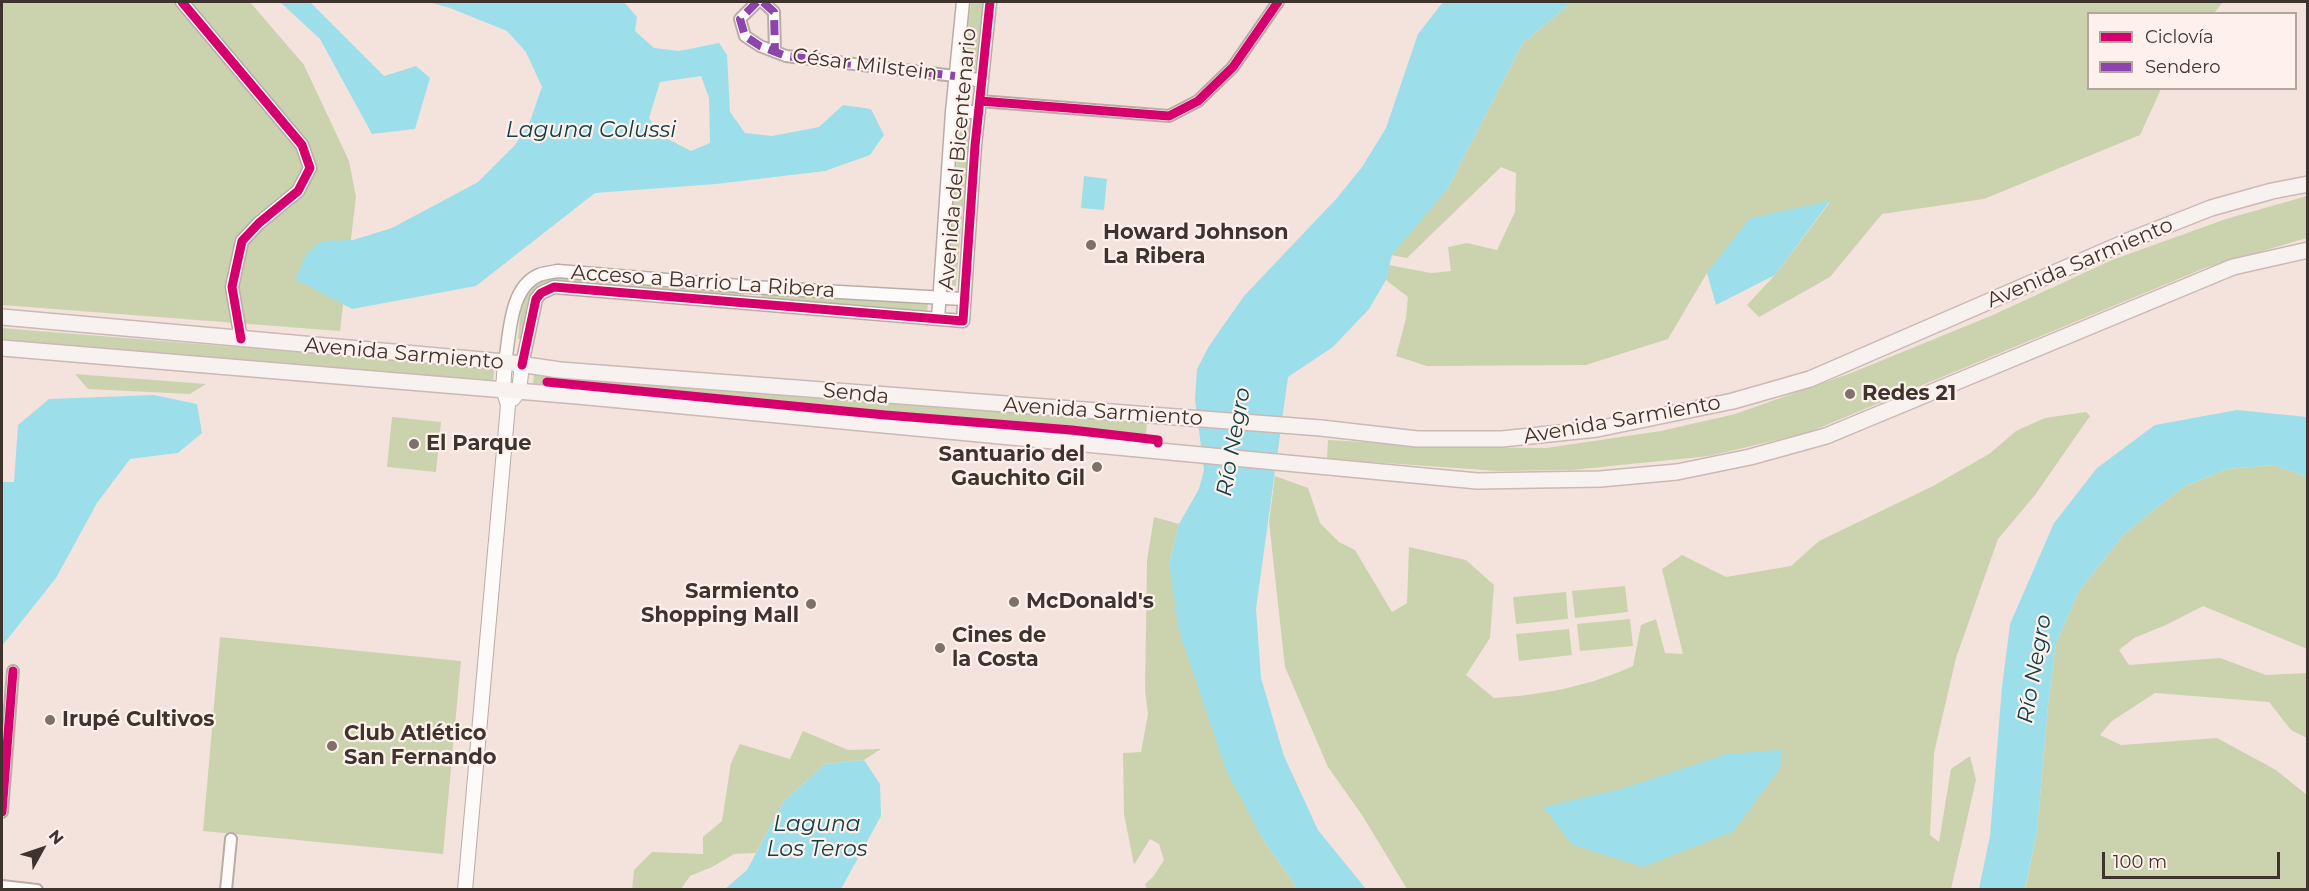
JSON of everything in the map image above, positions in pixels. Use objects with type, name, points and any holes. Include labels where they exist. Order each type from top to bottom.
[{"type":"main road","name":"Avenida Sarmiento","points":[[2,317],[505,362],[583,372],[1321,428],[1416,439],[1502,439],[1598,429],[1733,401],[1810,379],[2124,243],[2211,208],[2307,184]]},
{"type":"main road","name":"Avenida Sarmiento","points":[[2,348],[503,389],[1476,482],[1600,478],[1677,472],[1750,457],[1826,436],[2233,267],[2307,250]]},
{"type":"main road","points":[[465,890],[508,405],[503,389],[505,362]]},
{"type":"main road","points":[[508,405],[519,391],[522,365]]},
{"type":"street","points":[[182,2],[302,145],[310,168],[298,191],[259,223],[242,241],[232,287],[241,339]]},
{"type":"street","name":"César Milstein","points":[[757,2],[740,19],[745,36],[786,56],[955,76]]},
{"type":"street","name":"César Milstein","points":[[763,2],[774,12],[776,52]]},
{"type":"street","name":"Avenida del Bicentenario","points":[[963,2],[952,112],[938,319],[963,321],[979,106],[990,2]]},
{"type":"street","points":[[952,112],[979,106],[1169,116],[1198,101],[1233,67],[1278,2]]},
{"type":"street","points":[[955,76],[982,81]]},
{"type":"street","name":"Acceso a Barrio La Ribera","points":[[505,362],[516,302],[521,291],[538,275],[558,271],[752,287],[963,299]]},
{"type":"street","points":[[522,365],[536,299],[541,293],[554,287],[938,319]]},
{"type":"street","points":[[752,287],[753,304]]},
{"type":"street","points":[[2,812],[13,671]]},
{"type":"street","points":[[226,890],[231,839]]},
{"type":"street","points":[[2,886],[37,890]]},
{"type":"green space","points":[[2,2],[250,2],[304,65],[349,161],[356,197],[340,331],[2,305]]},
{"type":"green space","points":[[971,2],[983,2],[975,70],[963,70]]},
{"type":"green space","points":[[1572,2],[2223,2],[2215,12],[2087,12],[2087,90],[2161,90],[2140,135],[1984,199],[1882,214],[1830,277],[1759,317],[1747,305],[1775,275],[1830,202],[1707,273],[1668,339],[1586,365],[1427,366],[1396,356],[1406,318],[1408,297],[1386,280],[1389,265],[1431,273],[1451,271],[1448,247],[1467,243],[1497,250],[1515,212],[1516,173],[1501,167],[1407,258],[1391,255],[1448,188],[1522,44]]},
{"type":"green space","points":[[960,121],[970,122],[956,286],[946,285]]},
{"type":"green space","points":[[2307,196],[2307,238],[2205,268],[1807,433],[1709,456],[1572,470],[1499,471],[1327,459],[1328,440],[1455,447],[1546,448],[1661,431],[1735,414],[1851,373],[1993,315],[2112,260],[2226,219]]},
{"type":"green space","points":[[554,277],[744,293],[745,299],[536,292],[527,303],[524,339],[518,339],[522,308],[528,292],[534,286]]},
{"type":"green space","points":[[762,294],[928,302],[927,314],[762,301]]},
{"type":"green space","points":[[2,328],[494,368],[493,384],[2,343]]},
{"type":"green space","points":[[534,373],[1147,422],[1146,435],[533,386]]},
{"type":"green space","points":[[75,374],[206,384],[190,394],[88,389]]},
{"type":"green space","points":[[2086,412],[2090,416],[2035,495],[1998,539],[1956,658],[1934,753],[1930,835],[1939,842],[1951,769],[1970,756],[1976,780],[1951,889],[1407,889],[1362,815],[1328,767],[1285,667],[1269,522],[1275,476],[1308,488],[1320,523],[1339,542],[1355,550],[1392,612],[1407,603],[1409,547],[1466,560],[1494,585],[1490,638],[1466,675],[1494,698],[1512,697],[1583,684],[1633,666],[1641,625],[1656,619],[1665,653],[1683,654],[1662,569],[1682,555],[1726,577],[1791,566],[1819,541],[1933,486],[1989,454],[2016,431],[2045,418]]},
{"type":"green space","name":"El Parque","points":[[392,417],[441,422],[436,472],[387,467]]},
{"type":"green space","points":[[2274,465],[2307,477],[2307,649],[2203,606],[2134,638],[2119,650],[2129,665],[2220,658],[2266,675],[2307,673],[2307,738],[2291,730],[2269,702],[2155,693],[2112,721],[2100,735],[2121,745],[2217,738],[2276,770],[2307,795],[2307,889],[2025,890],[2037,831],[2056,643],[2079,591],[2124,534],[2183,487],[2227,469]]},
{"type":"green space","points":[[1154,517],[1179,524],[1169,564],[1262,838],[1298,889],[1147,889],[1145,884],[1153,877],[1164,860],[1159,844],[1150,839],[1134,865],[1124,814],[1123,753],[1141,752],[1148,714],[1145,691],[1147,560]]},
{"type":"green space","points":[[1625,586],[1628,612],[1575,618],[1572,591]]},
{"type":"green space","points":[[1566,592],[1568,619],[1516,624],[1513,597]]},
{"type":"green space","points":[[1630,619],[1633,646],[1580,651],[1577,624]]},
{"type":"green space","points":[[1569,629],[1572,655],[1519,661],[1516,634]]},
{"type":"green space","name":"Club Atlético San Fernando","points":[[220,637],[461,661],[443,854],[203,831]]},
{"type":"green space","points":[[803,731],[848,750],[881,749],[864,760],[825,764],[784,801],[756,853],[734,854],[690,876],[681,889],[632,890],[634,870],[652,852],[703,854],[703,837],[722,821],[731,763],[740,744],[790,759]]},
{"type":"water","points":[[280,2],[310,2],[384,76],[416,66],[430,78],[415,129],[372,134],[320,39]]},
{"type":"water","name":"Laguna Colussi","points":[[428,2],[624,2],[637,17],[635,31],[654,48],[679,51],[719,43],[727,55],[730,112],[745,133],[772,136],[819,127],[843,105],[871,109],[884,135],[870,155],[825,171],[716,184],[595,193],[476,286],[352,309],[295,279],[307,253],[321,241],[353,240],[392,228],[478,182],[515,145],[529,124],[542,87],[526,52],[507,31],[450,8]],"holes":[[[701,76],[709,98],[710,143],[691,151],[660,135],[649,118],[660,82]]]},
{"type":"water","name":"Río Negro","points":[[1443,2],[1572,2],[1522,44],[1448,188],[1392,255],[1386,280],[1369,309],[1333,347],[1288,377],[1256,609],[1261,678],[1284,756],[1318,830],[1366,889],[1298,889],[1262,838],[1226,770],[1179,631],[1169,564],[1179,524],[1199,489],[1204,470],[1195,399],[1197,369],[1209,346],[1244,296],[1337,198],[1362,167],[1386,128],[1418,34]]},
{"type":"water","points":[[1084,176],[1107,179],[1104,210],[1081,208]]},
{"type":"water","points":[[1830,201],[1775,275],[1716,305],[1707,273],[1750,218]]},
{"type":"water","points":[[154,395],[197,404],[202,433],[178,453],[130,459],[97,503],[56,578],[2,646],[2,482],[14,482],[18,425],[49,399]]},
{"type":"water","name":"Río Negro","points":[[2237,410],[2307,417],[2307,477],[2274,465],[2227,469],[2183,487],[2124,534],[2079,591],[2056,643],[2037,831],[2025,889],[1979,889],[1990,836],[2002,687],[2010,624],[2054,523],[2097,468],[2155,425]]},
{"type":"water","points":[[1782,750],[1780,768],[1734,831],[1643,867],[1573,845],[1543,807],[1621,789],[1726,754]]},
{"type":"water","name":"Laguna Los Teros","points":[[864,760],[880,784],[881,816],[841,889],[725,889],[747,870],[784,801],[825,764]]},
{"type":"marked path","points":[[757,2],[740,19],[745,36],[760,46],[786,56],[955,76]]},
{"type":"marked path","points":[[763,2],[774,12],[775,52]]},
{"type":"cycle path","points":[[182,2],[302,145],[310,168],[298,191],[259,223],[242,241],[232,287],[241,339]]},
{"type":"cycle path","points":[[522,365],[536,299],[541,293],[554,287],[963,321],[975,146],[990,2]]},
{"type":"cycle path","points":[[980,101],[1169,116],[1198,101],[1233,67],[1278,2]]},
{"type":"cycle path","name":"Senda","points":[[547,382],[885,415],[1072,430],[1158,440],[1158,443]]},
{"type":"cycle path","points":[[2,812],[13,671]]},
{"type":"place","name":"Howard Johnson La Ribera","points":[[1091,245]]},
{"type":"place","name":"Redes 21","points":[[1850,394]]},
{"type":"place","name":"El Parque","points":[[414,444]]},
{"type":"place","name":"Santuario del Gauchito Gil","points":[[1097,467]]},
{"type":"place","name":"McDonald's","points":[[1014,602]]},
{"type":"place","name":"Sarmiento Shopping Mall","points":[[811,604]]},
{"type":"place","name":"Cines de la Costa","points":[[940,648]]},
{"type":"place","name":"Irupé Cultivos","points":[[50,720]]},
{"type":"place","name":"Club Atlético San Fernando","points":[[332,746]]}]
